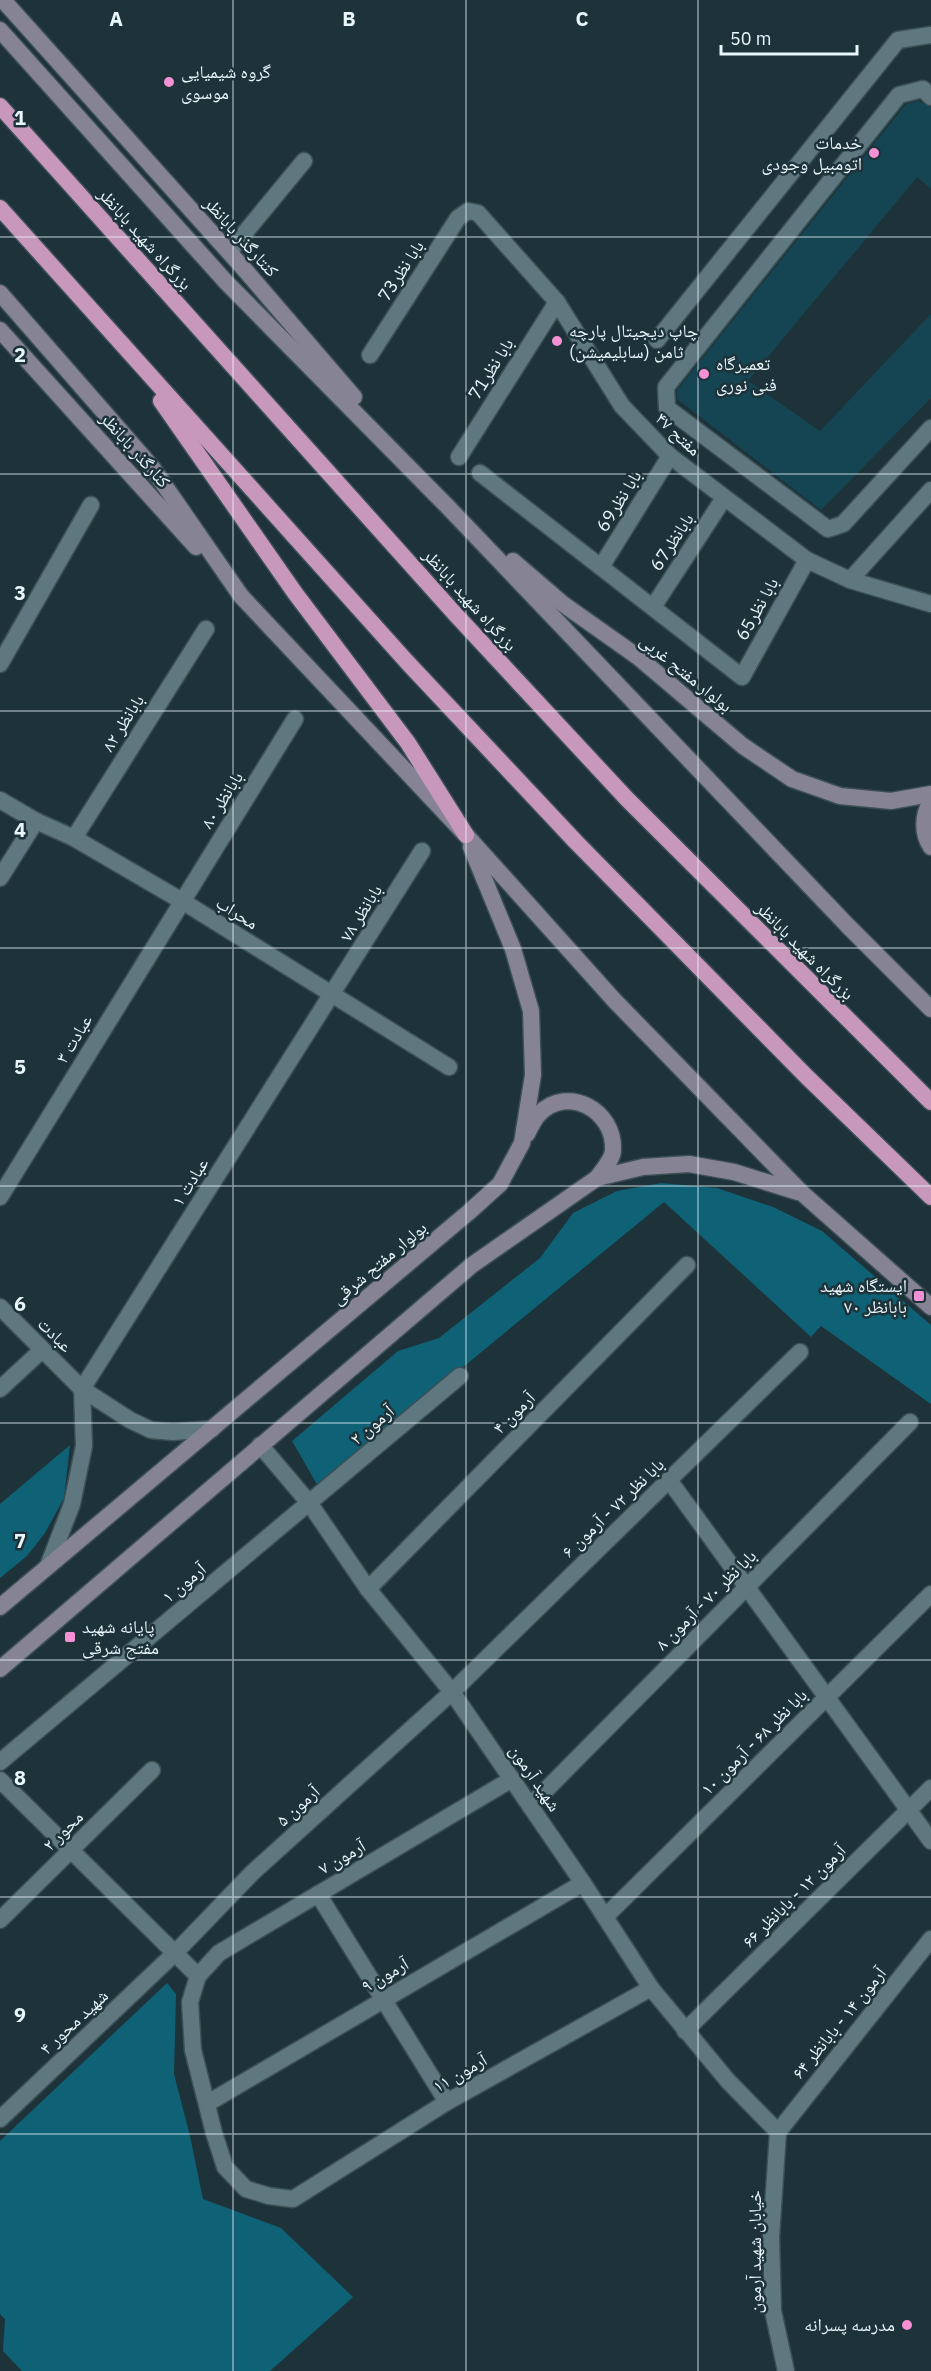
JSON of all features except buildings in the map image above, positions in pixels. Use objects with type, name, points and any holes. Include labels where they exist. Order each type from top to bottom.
[{"type":"highway","name":"بزرگراه شهید بابانظر","points":[[0,106],[456,615],[627,799],[931,1102]]},
{"type":"highway","points":[[0,208],[406,662],[576,842],[807,1077],[931,1197]]},
{"type":"highway","points":[[118,339],[296,593],[408,743],[466,835]]},
{"type":"main road","name":"کنتارگذر بابانظر","points":[[3,0],[229,252],[446,505]]},
{"type":"main road","points":[[0,30],[226,282],[446,505],[931,1010]]},
{"type":"main road","points":[[0,293],[152,466],[241,596],[466,835],[614,1000],[802,1193],[931,1307]]},
{"type":"main road","name":"کنارگذر بابانظر","points":[[0,330],[241,596]]},
{"type":"main road","name":"بولوار مفتح غربی","points":[[446,505],[563,604],[638,657],[743,746],[792,779],[840,796],[891,801],[931,794]]},
{"type":"main road","points":[[931,802],[927,807],[924,824],[927,841],[931,847]]},
{"type":"main road","name":"بولوار مفتح شرقی","points":[[0,1607],[500,1184],[522,1143],[533,1075],[531,1011],[513,949],[466,835]]},
{"type":"main road","points":[[522,1143],[539,1114],[556,1103],[578,1101],[597,1112],[611,1132],[613,1152],[597,1178]]},
{"type":"main road","points":[[0,1669],[472,1265],[597,1178],[642,1167],[689,1164],[734,1172],[802,1193]]},
{"type":"street","points":[[657,340],[898,40],[931,35]]},
{"type":"street","points":[[931,96],[923,89],[899,95],[666,387],[667,408],[828,529],[843,524],[931,428]]},
{"type":"street","points":[[229,252],[303,161]]},
{"type":"street","name":"مفتح ۴۷","points":[[468,211],[478,213],[557,302],[621,406],[670,456],[807,560],[850,580],[931,604]]},
{"type":"street","name":"بابا نظر73","points":[[370,355],[458,218],[468,211]]},
{"type":"street","name":"بابا نظر71","points":[[459,457],[557,302]]},
{"type":"street","name":"بابا نظر69","points":[[601,567],[670,456]]},
{"type":"street","points":[[480,473],[653,608]]},
{"type":"street","points":[[850,580],[931,490]]},
{"type":"street","name":"بابانظر67","points":[[653,608],[724,498]]},
{"type":"street","points":[[0,664],[91,505]]},
{"type":"street","name":"بابا نظر65","points":[[653,608],[742,677],[807,560]]},
{"type":"street","name":"بابانظر ۸۲","points":[[74,838],[206,628]]},
{"type":"street","name":"بابانظر ۸۰","points":[[182,901],[295,719]]},
{"type":"street","name":"محراب","points":[[0,800],[36,821],[74,838],[182,901],[449,1067]]},
{"type":"street","points":[[0,878],[36,821]]},
{"type":"street","name":"بابانظر ۷۸","points":[[332,996],[422,851]]},
{"type":"street","name":"عبادت ۳","points":[[0,1197],[182,901]]},
{"type":"street","name":"عبادت ۱","points":[[82,1389],[332,996]]},
{"type":"street","name":"آرمون ۴","points":[[368,1589],[687,1265]]},
{"type":"street","name":"عبادت","points":[[0,1307],[82,1389],[130,1420],[151,1430],[172,1432],[212,1429]]},
{"type":"street","points":[[0,1389],[42,1350]]},
{"type":"street","name":"بابا نظر ۷۲ - آرمون ۶","points":[[452,1692],[800,1352]]},
{"type":"street","name":"آرمون ۲","points":[[310,1504],[460,1376]]},
{"type":"street","points":[[48,1566],[72,1504],[84,1446],[82,1389]]},
{"type":"street","name":"بابا نظر ۷۰ - آرمون ۸","points":[[530,1806],[910,1422]]},
{"type":"street","name":"شهید آرمون","points":[[260,1445],[310,1504],[368,1589],[452,1692],[583,1883],[651,1989],[728,2081],[777,2132]]},
{"type":"street","points":[[669,1480],[931,1841]]},
{"type":"street","name":"آرمون ۱","points":[[0,1762],[310,1504]]},
{"type":"street","name":"بابا نظر ۶۸ - آرمون ۱۰","points":[[605,1917],[931,1594]]},
{"type":"street","name":"آرمون ۵","points":[[175,1953],[252,1874],[452,1692]]},
{"type":"street","name":"محور ۲","points":[[0,1920],[152,1770]]},
{"type":"street","name":"آرمون ۷","points":[[198,1976],[219,1953],[512,1779]]},
{"type":"street","points":[[0,1780],[198,1976],[190,2002],[193,2050],[208,2103]]},
{"type":"street","name":"آرمون ۱۲ - بابانظر ۶۶","points":[[685,2031],[931,1788]]},
{"type":"street","name":"آرمون ۹","points":[[208,2103],[583,1883]]},
{"type":"street","points":[[318,1893],[447,2102]]},
{"type":"street","name":"آرمون ۱۴ - بابانظر ۶۴","points":[[777,2132],[931,1939]]},
{"type":"street","name":"شهید محور ۴","points":[[0,2119],[175,1953]]},
{"type":"street","name":"آرمون ۱۱","points":[[208,2103],[214,2133],[225,2167],[246,2188],[269,2196],[293,2199],[447,2102],[651,1989]]},
{"type":"street","name":"خیابان شهید آرمون","points":[[777,2132],[771,2237],[773,2311],[786,2371]]},
{"type":"shaded area","points":[[661,1183],[717,1188],[773,1207],[822,1231],[931,1325],[931,1404],[821,1326],[811,1337],[664,1202],[318,1486],[292,1441],[398,1351],[439,1338],[540,1258],[573,1213],[617,1191]]},
{"type":"shaded area","points":[[70,1445],[64,1498],[45,1533],[27,1556],[0,1578],[0,1504]]},
{"type":"shaded area","points":[[167,1983],[176,1994],[174,2074],[203,2199],[281,2228],[353,2297],[270,2371],[22,2371],[3,2351],[5,2319],[0,2314],[0,2141]]},
{"type":"place","name":"گروه شیمیایی موسوی","points":[[169,82]]},
{"type":"place","name":"خدمات اتومبیل وجودی","points":[[874,153]]},
{"type":"place","name":"چاپ دیجیتال پارچه ثامن (سابلیمیشن)","points":[[557,341]]},
{"type":"place","name":"تعمیرگاه فنی نوری","points":[[704,374]]},
{"type":"place","name":"ایستگاه شهید بابانظر ۷۰","points":[[919,1296]]},
{"type":"place","name":"پایانه شهید مفتح شرقی","points":[[70,1637]]},
{"type":"place","name":"مدرسه پسرانه","points":[[907,2325]]}]
